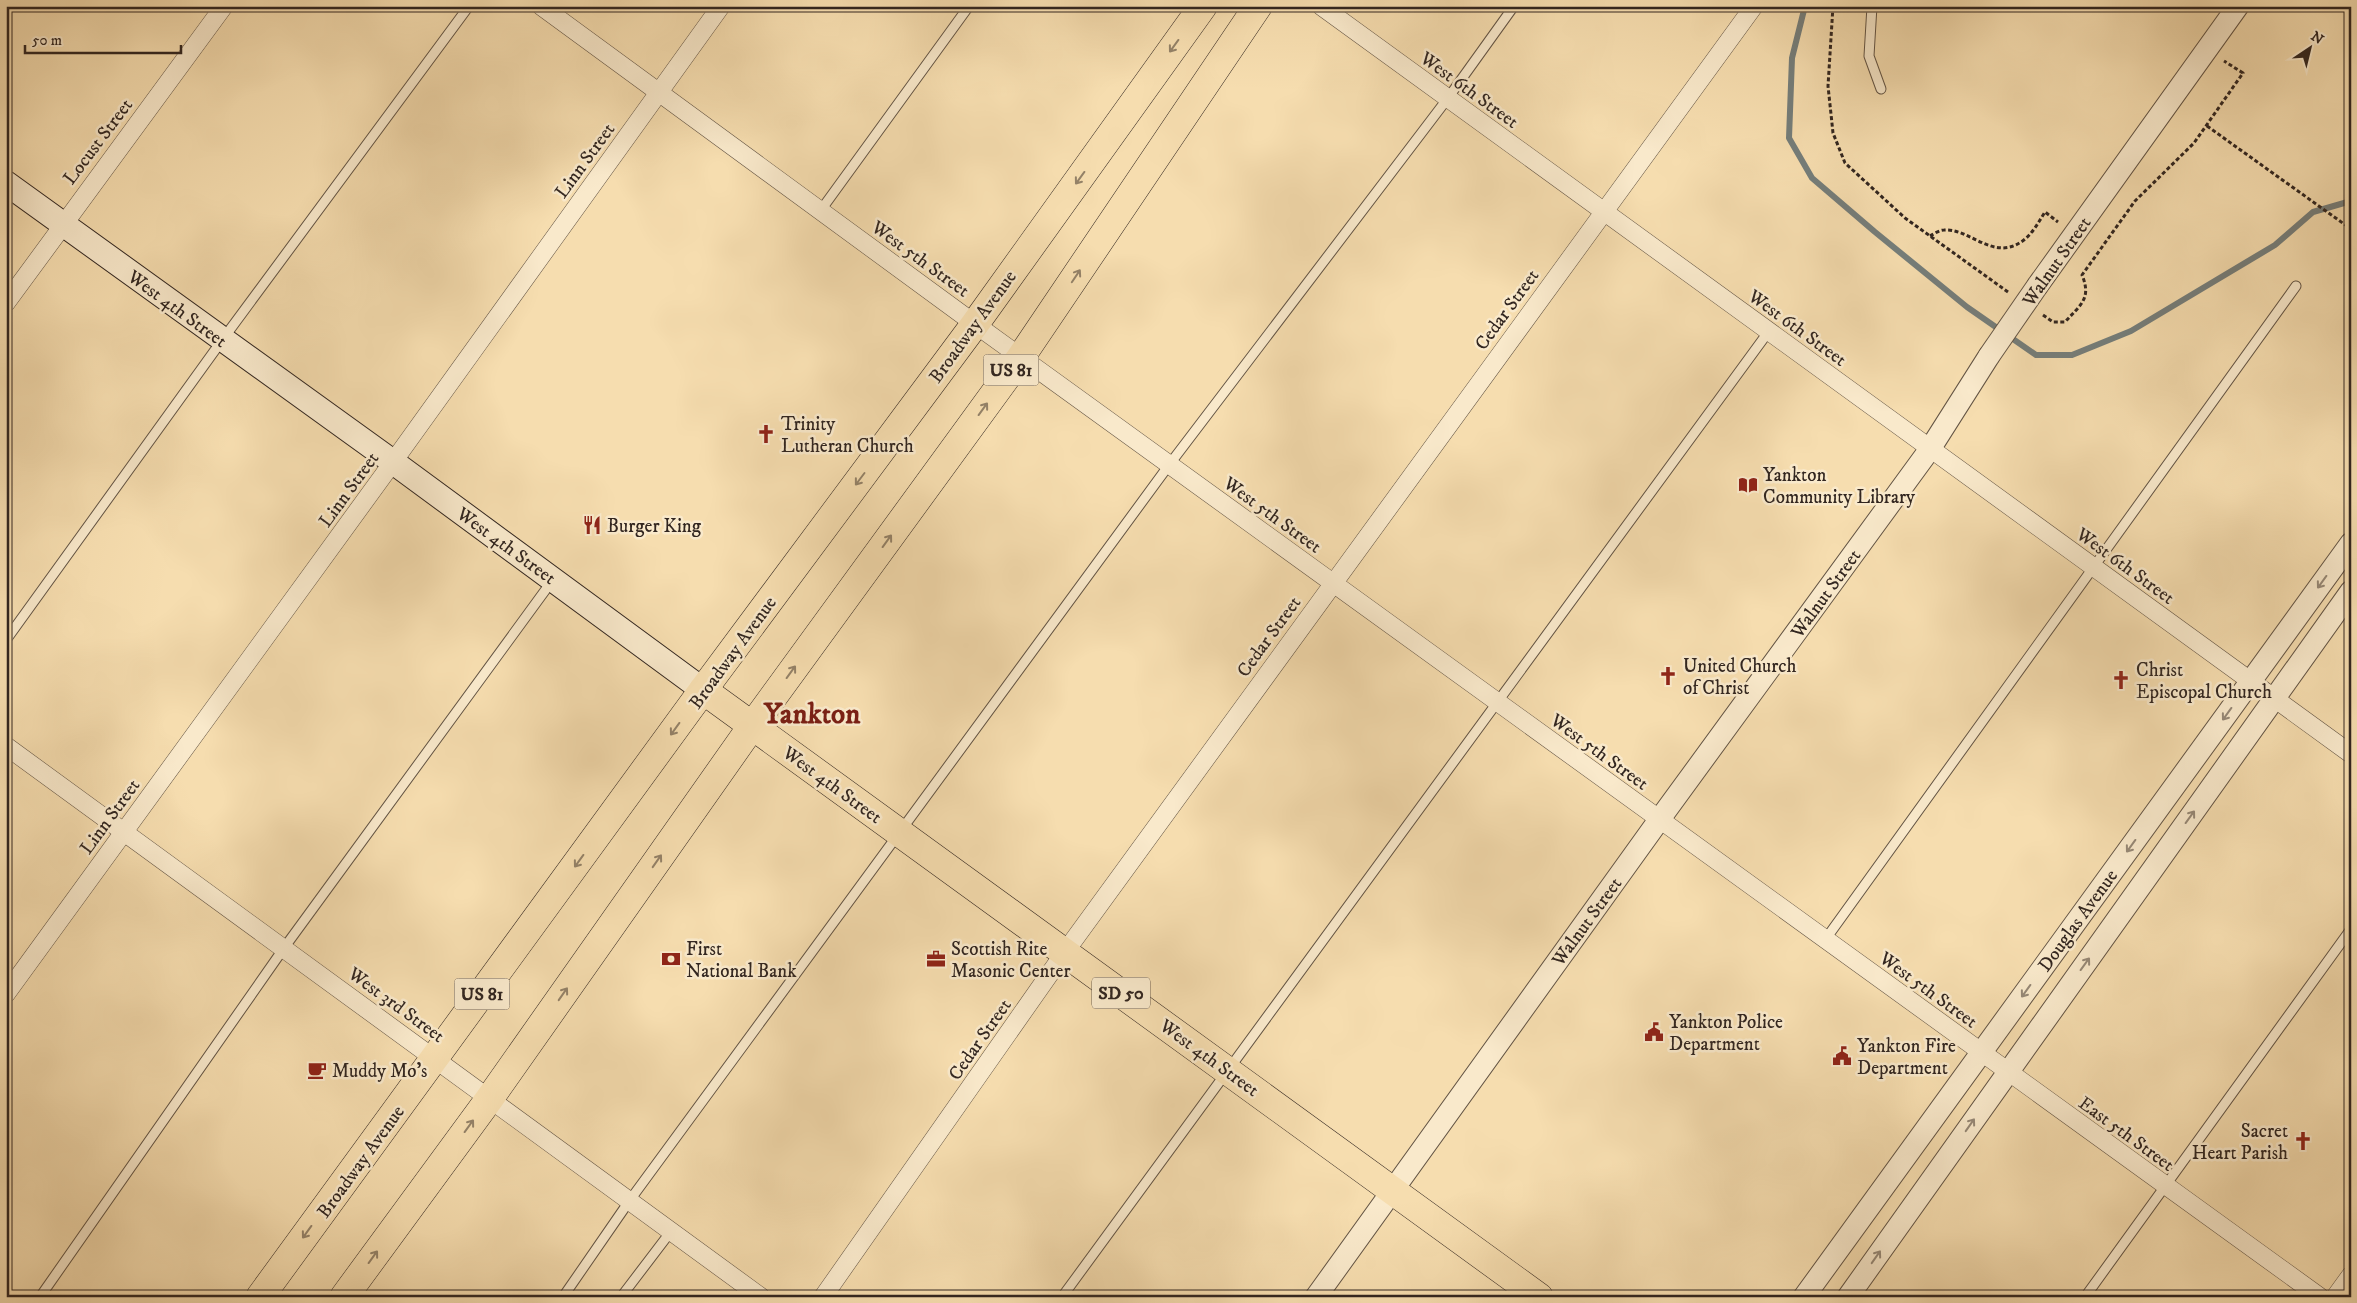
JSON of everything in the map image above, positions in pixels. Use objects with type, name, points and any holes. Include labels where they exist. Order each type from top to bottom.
[{"type":"highway","name":"Broadway Avenue","points":[[260,1297],[703,690],[974,324],[1203,6]]},
{"type":"highway","name":"US 81","points":[[344,1297],[490,1098],[752,726],[1021,357],[1258,6]]},
{"type":"highway","name":"West 4th Street","points":[[703,690],[1539,1297]]},
{"type":"main road","name":"West 4th Street","points":[[6,183],[394,462],[703,690]]},
{"type":"street","name":"Locust Street","points":[[6,303],[62,224],[224,6]]},
{"type":"street","name":"West 5th Street","points":[[541,6],[974,324],[2008,1072]]},
{"type":"street","name":"Linn Street","points":[[6,994],[394,462],[721,6]]},
{"type":"street","name":"West 6th Street","points":[[1321,6],[2351,754]]},
{"type":"street","name":"Cedar Street","points":[[823,1297],[1065,952],[1754,6]]},
{"type":"street","name":"Walnut Street","points":[[1316,1297],[1659,820],[1930,449],[1988,356],[2238,6]]},
{"type":"street","name":"Douglas Avenue","points":[[1804,1297],[2351,543]]},
{"type":"street","name":"Douglas Avenue","points":[[1848,1297],[2351,592]]},
{"type":"street","name":"West 3rd Street","points":[[6,746],[123,833],[672,1230],[761,1297]]},
{"type":"street","name":"East 5th Street","points":[[2008,1072],[2320,1297]]},
{"type":"street","points":[[2335,1297],[2351,1275]]},
{"type":"lane","points":[[6,640],[223,339],[469,6]]},
{"type":"lane","points":[[821,210],[969,6]]},
{"type":"lane","points":[[563,1297],[630,1200],[1169,465],[1448,98],[1514,6]]},
{"type":"lane","points":[[1872,6],[1870,56],[1881,89]]},
{"type":"lane","points":[[1825,940],[2296,286]]},
{"type":"lane","points":[[1062,1297],[1768,332]]},
{"type":"lane","points":[[40,1297],[284,948],[554,580]]},
{"type":"lane","points":[[2085,1297],[2351,929]]},
{"type":"lane","points":[[621,1297],[672,1230]]},
{"type":"path","points":[[1833,6],[1828,86],[1833,133],[1845,163],[1905,218],[1930,236],[1942,230],[1955,230],[1977,242],[2005,248],[2020,243],[2031,233],[2046,212],[2075,234]]},
{"type":"path","points":[[1832,12],[1837,6]]},
{"type":"path","points":[[2206,50],[2243,73],[2207,126],[2351,229]]},
{"type":"waterway","points":[[1805,6],[1792,58],[1789,138],[1812,178],[1967,307],[2036,355],[2072,355],[2131,331],[2275,245],[2313,212],[2351,201]]},
{"type":"place","name":"Trinity Lutheran Church","points":[[766,434]]},
{"type":"place","name":"Yankton Community Library","points":[[1748,485]]},
{"type":"place","name":"Burger King","points":[[592,525]]},
{"type":"place","name":"United Church of Christ","points":[[1668,676]]},
{"type":"place","name":"Christ Episcopal Church","points":[[2121,680]]},
{"type":"place","name":"First National Bank","points":[[671,959]]},
{"type":"place","name":"Scottish Rite Masonic Center","points":[[936,959]]},
{"type":"place","name":"Yankton Police Department","points":[[1654,1032]]},
{"type":"place","name":"Yankton Fire Department","points":[[1842,1056]]},
{"type":"place","name":"Muddy Mo's","points":[[317,1070]]},
{"type":"place","name":"Sacret Heart Parish","points":[[2303,1141]]},
{"type":"district","name":"Yankton","points":[[812,713]]}]
